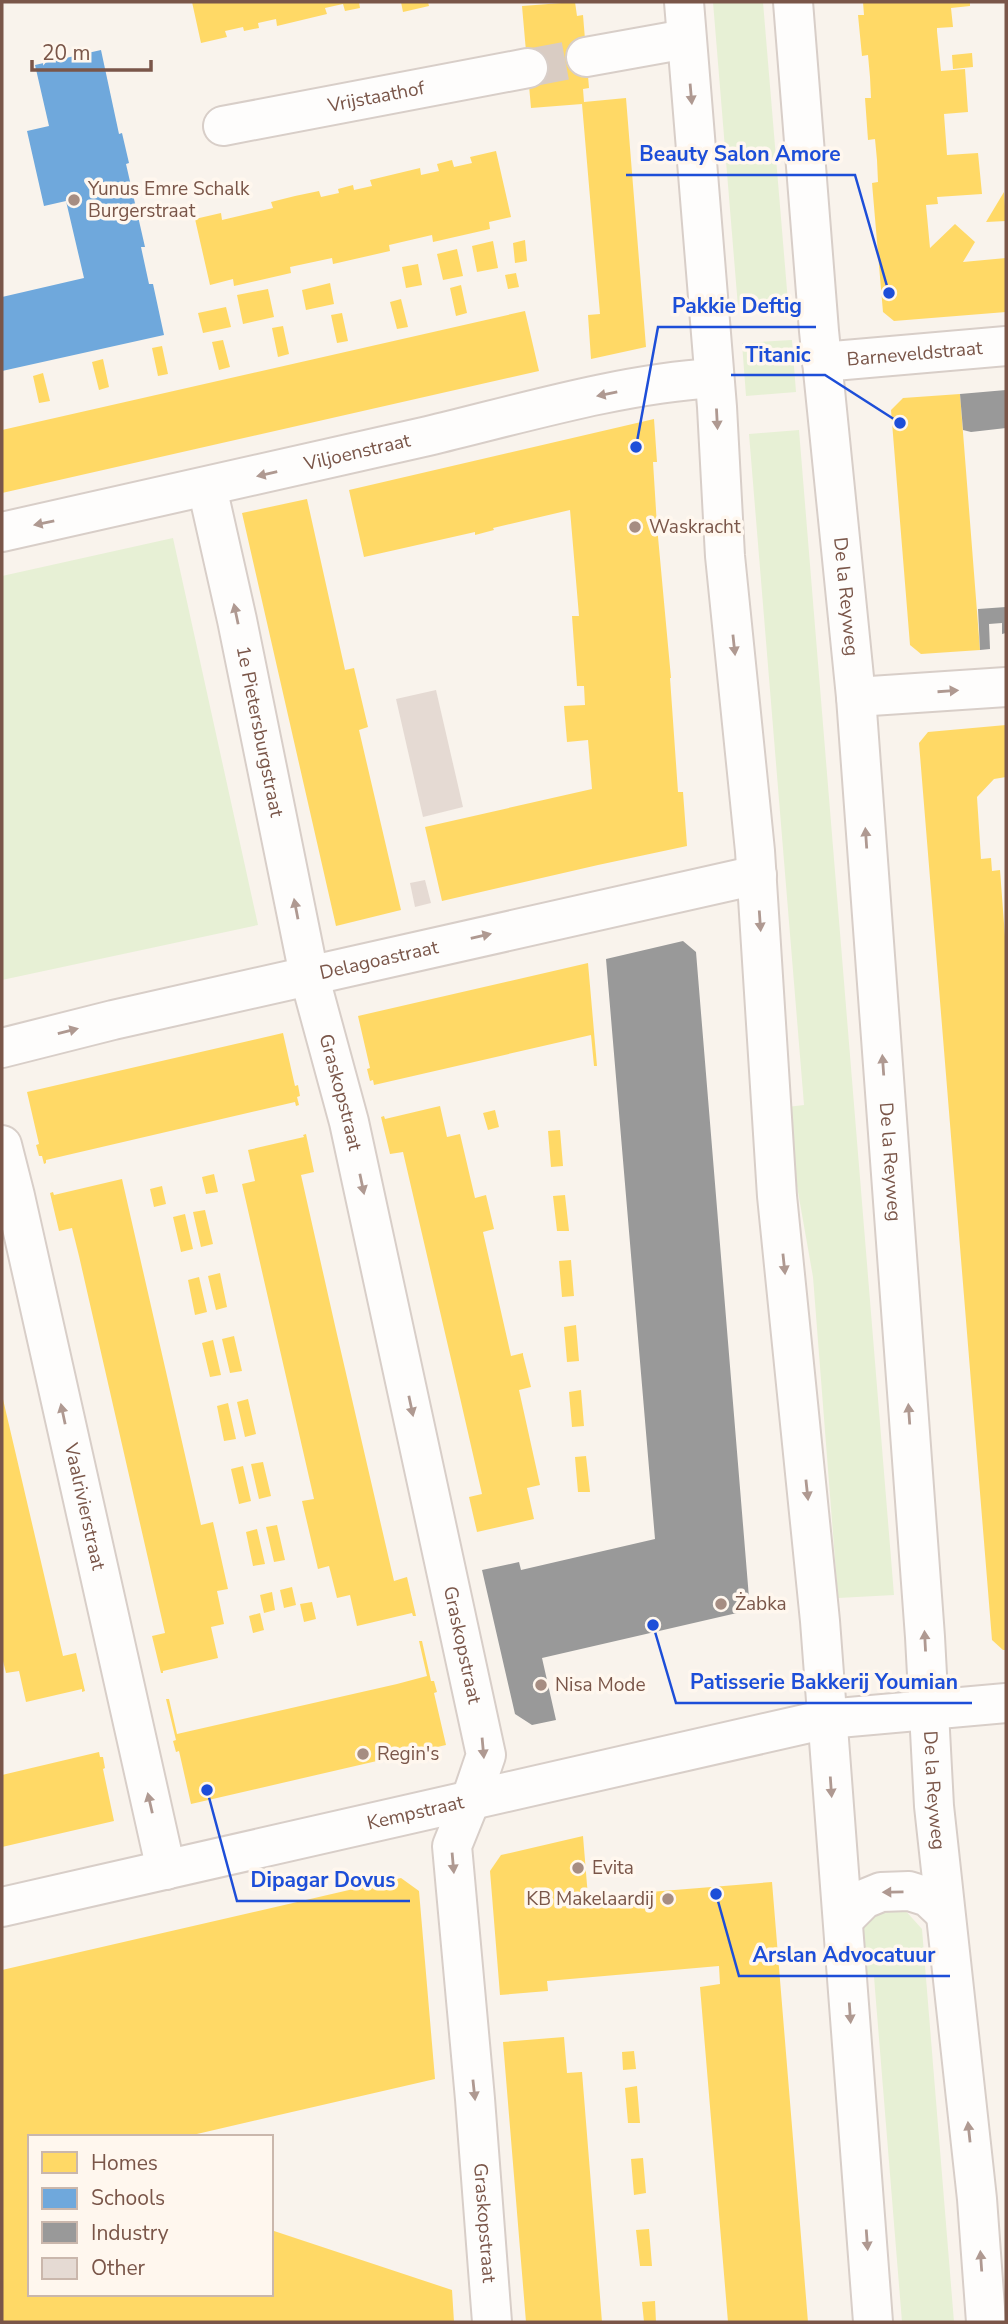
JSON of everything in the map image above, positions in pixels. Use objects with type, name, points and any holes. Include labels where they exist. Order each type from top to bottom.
[{"type":"street","name":"De la Reyweg","points":[[793,2],[822,362],[856,697],[934,1806],[977,2199],[986,2322]]},
{"type":"street","points":[[586,57],[685,20],[714,378],[725,556],[757,875],[777,1196],[820,1621],[873,2322]]},
{"type":"street","name":"Vrijstaathof","points":[[223,126],[528,68]]},
{"type":"street","name":"Barneveldstraat","points":[[822,362],[1006,346]]},
{"type":"street","name":"Viljoenstraat","points":[[2,532],[572,402],[674,380],[714,378]]},
{"type":"street","name":"1e Pietersburgstraat","points":[[207,487],[237,620],[309,975]]},
{"type":"street","points":[[856,697],[1006,687]]},
{"type":"street","name":"Delagoastraat","points":[[2,1048],[124,1017],[757,875]]},
{"type":"street","name":"Graskopstraat","points":[[309,975],[349,1122],[486,1755],[452,1846],[492,2322]]},
{"type":"street","name":"Vaalrivierstraat","points":[[2,1145],[166,1870]]},
{"type":"street","name":"Kempstraat","points":[[2,1907],[827,1718],[1006,1703]]},
{"type":"street","points":[[843,1920],[864,1899],[881,1892],[909,1891],[928,1897],[945,1913]]},
{"type":"green space","points":[[713,2],[763,2],[788,302],[738,307]]},
{"type":"green space","points":[[792,340],[796,392],[746,396],[742,343]]},
{"type":"green space","points":[[799,430],[894,1595],[838,1598],[813,1277],[792,1158],[787,1107],[804,1105],[749,434]]},
{"type":"green space","points":[[173,538],[258,925],[2,980],[2,576]]},
{"type":"green space","points":[[879,1909],[904,1909],[922,1929],[954,2322],[902,2322],[874,1977],[858,1977],[855,1935]]},
{"type":"building: Homes","points":[[192,2],[359,2],[360,8],[345,11],[343,4],[325,8],[327,14],[277,26],[276,19],[258,23],[259,28],[244,31],[243,27],[225,31],[227,37],[201,43]]},
{"type":"building: Homes","points":[[401,2],[428,2],[429,6],[403,12]]},
{"type":"building: Homes","points":[[575,2],[577,16],[583,15],[589,88],[583,89],[584,102],[626,98],[646,347],[591,359],[588,315],[600,314],[582,104],[531,108],[522,6]]},
{"type":"building: Homes","points":[[863,2],[970,2],[970,6],[951,8],[953,27],[937,28],[937,31],[941,71],[965,69],[968,112],[944,114],[947,155],[978,153],[982,194],[937,197],[938,204],[926,205],[930,248],[955,224],[975,242],[963,262],[1006,258],[1006,312],[894,321],[883,312],[872,183],[878,182],[877,160],[875,139],[868,140],[865,98],[871,98],[870,77],[868,55],[862,56],[858,15],[864,15]]},
{"type":"building: Homes","points":[[972,53],[973,67],[953,69],[952,55]]},
{"type":"building: Homes","points":[[496,151],[511,217],[489,222],[490,229],[433,242],[432,235],[389,245],[390,251],[333,264],[332,258],[290,267],[291,273],[234,286],[233,279],[210,285],[195,219],[221,213],[222,220],[273,208],[271,202],[295,196],[319,191],[321,197],[339,193],[338,189],[353,185],[354,190],[372,186],[370,180],[420,168],[421,175],[439,171],[437,164],[452,160],[454,167],[472,163],[470,157]]},
{"type":"building: Homes","points":[[1004,192],[1006,221],[986,222]]},
{"type":"building: Homes","points":[[525,240],[527,261],[515,263],[513,243]]},
{"type":"building: Homes","points":[[493,241],[498,268],[477,272],[472,246]]},
{"type":"building: Homes","points":[[457,249],[463,276],[443,280],[437,254]]},
{"type":"building: Homes","points":[[418,264],[422,285],[406,288],[402,267]]},
{"type":"building: Homes","points":[[516,273],[519,287],[508,289],[505,275]]},
{"type":"building: Homes","points":[[330,283],[334,304],[306,310],[302,290]]},
{"type":"building: Homes","points":[[461,285],[467,313],[456,316],[450,288]]},
{"type":"building: Homes","points":[[268,289],[274,317],[243,324],[237,295]]},
{"type":"building: Homes","points":[[401,299],[408,327],[397,329],[390,302]]},
{"type":"building: Homes","points":[[226,307],[231,327],[203,333],[198,313]]},
{"type":"building: Homes","points":[[525,311],[539,371],[2,493],[2,430]]},
{"type":"building: Homes","points":[[342,313],[348,341],[337,343],[331,315]]},
{"type":"building: Homes","points":[[283,326],[289,354],[278,357],[272,328]]},
{"type":"building: Homes","points":[[223,340],[230,367],[219,370],[212,342]]},
{"type":"building: Homes","points":[[162,346],[168,374],[158,376],[152,348]]},
{"type":"building: Homes","points":[[103,359],[109,387],[99,390],[92,362]]},
{"type":"building: Homes","points":[[43,373],[50,401],[39,403],[33,376]]},
{"type":"building: Homes","points":[[960,394],[980,650],[921,654],[910,645],[891,410],[903,398]]},
{"type":"building: Homes","points":[[654,419],[657,462],[653,462],[657,526],[678,792],[683,792],[687,846],[442,901],[425,827],[592,789],[588,740],[567,742],[564,706],[585,705],[584,686],[577,686],[572,616],[579,616],[570,510],[493,528],[494,530],[475,535],[475,532],[364,557],[349,490]]},
{"type":"building: Homes","points":[[307,499],[345,670],[354,668],[368,727],[359,730],[401,910],[336,926],[242,513]]},
{"type":"building: Homes","points":[[1006,725],[1006,777],[994,779],[977,797],[981,859],[991,858],[992,871],[1000,870],[1006,950],[1006,1650],[1003,1650],[992,1640],[919,743],[928,732]]},
{"type":"building: Homes","points":[[588,963],[597,1066],[594,1066],[591,1035],[374,1085],[373,1080],[370,1081],[367,1069],[370,1068],[358,1016]]},
{"type":"building: Homes","points":[[283,1033],[295,1086],[298,1085],[299,1105],[296,1106],[295,1102],[46,1160],[44,1164],[42,1156],[39,1156],[36,1145],[39,1144],[27,1092]]},
{"type":"building: Homes","points":[[440,1106],[447,1137],[460,1134],[475,1198],[486,1195],[494,1229],[483,1232],[511,1356],[523,1353],[531,1387],[519,1390],[540,1485],[527,1488],[534,1519],[477,1532],[469,1497],[482,1494],[461,1402],[403,1152],[390,1154],[381,1117],[384,1116],[385,1119]]},
{"type":"building: Homes","points":[[495,1110],[499,1127],[488,1130],[483,1113]]},
{"type":"building: Homes","points":[[560,1130],[563,1166],[551,1167],[548,1131]]},
{"type":"building: Homes","points":[[306,1134],[314,1172],[301,1175],[336,1330],[394,1581],[407,1577],[416,1616],[412,1613],[357,1626],[350,1595],[337,1598],[329,1566],[318,1569],[302,1501],[314,1499],[242,1184],[255,1181],[248,1150],[304,1137]]},
{"type":"building: Homes","points":[[214,1174],[218,1192],[206,1194],[202,1177]]},
{"type":"building: Homes","points":[[122,1179],[201,1525],[213,1522],[228,1589],[217,1591],[224,1624],[211,1627],[218,1658],[163,1673],[152,1636],[165,1633],[79,1256],[72,1228],[59,1231],[50,1193],[53,1192],[54,1195]]},
{"type":"building: Homes","points":[[162,1186],[166,1204],[154,1207],[150,1189]]},
{"type":"building: Homes","points":[[565,1195],[569,1231],[557,1231],[553,1196]]},
{"type":"building: Homes","points":[[205,1210],[213,1244],[201,1247],[193,1212]]},
{"type":"building: Homes","points":[[185,1214],[193,1249],[181,1252],[173,1217]]},
{"type":"building: Homes","points":[[571,1260],[574,1296],[562,1297],[559,1261]]},
{"type":"building: Homes","points":[[220,1273],[227,1307],[216,1310],[208,1276]]},
{"type":"building: Homes","points":[[199,1277],[207,1312],[195,1315],[188,1280]]},
{"type":"building: Homes","points":[[576,1325],[579,1361],[567,1362],[564,1327]]},
{"type":"building: Homes","points":[[234,1336],[242,1371],[230,1373],[222,1339]]},
{"type":"building: Homes","points":[[213,1340],[221,1375],[210,1377],[202,1343]]},
{"type":"building: Homes","points":[[581,1390],[584,1426],[572,1427],[569,1392]]},
{"type":"building: Homes","points":[[2,1395],[63,1656],[76,1653],[85,1691],[82,1692],[82,1689],[26,1702],[19,1671],[6,1673],[2,1657]]},
{"type":"building: Homes","points":[[248,1399],[256,1434],[245,1437],[237,1402]]},
{"type":"building: Homes","points":[[228,1403],[236,1439],[224,1441],[217,1406]]},
{"type":"building: Homes","points":[[586,1456],[590,1492],[578,1492],[575,1457]]},
{"type":"building: Homes","points":[[263,1462],[271,1496],[259,1499],[251,1464]]},
{"type":"building: Homes","points":[[243,1466],[251,1501],[239,1504],[231,1469]]},
{"type":"building: Homes","points":[[277,1525],[285,1560],[274,1562],[266,1527]]},
{"type":"building: Homes","points":[[257,1529],[265,1564],[253,1566],[246,1532]]},
{"type":"building: Homes","points":[[292,1587],[296,1605],[284,1608],[280,1590]]},
{"type":"building: Homes","points":[[272,1592],[275,1610],[264,1613],[260,1595]]},
{"type":"building: Homes","points":[[312,1602],[316,1619],[304,1622],[300,1604]]},
{"type":"building: Homes","points":[[260,1613],[264,1630],[253,1633],[249,1616]]},
{"type":"building: Homes","points":[[419,1641],[422,1641],[431,1681],[434,1681],[437,1692],[434,1693],[446,1745],[191,1804],[179,1751],[176,1752],[173,1741],[176,1740],[166,1699],[169,1699],[177,1734],[397,1684],[427,1676]]},
{"type":"building: Homes","points":[[99,1752],[100,1757],[103,1757],[114,1821],[2,1847],[2,1775]]},
{"type":"building: Homes","points":[[583,1836],[588,1897],[772,1882],[808,2322],[728,2322],[700,1987],[720,1984],[719,1966],[547,1981],[548,1991],[500,1995],[490,1871],[501,1855]]},
{"type":"building: Homes","points":[[401,1878],[419,1891],[435,2079],[193,2135],[28,2135],[28,2296],[273,2296],[273,2231],[452,2290],[454,2322],[2,2322],[2,1970]]},
{"type":"building: Homes","points":[[564,2037],[567,2073],[582,2072],[602,2322],[526,2322],[503,2042]]},
{"type":"building: Homes","points":[[634,2051],[636,2069],[623,2070],[622,2052]]},
{"type":"building: Homes","points":[[637,2086],[640,2123],[628,2123],[625,2088]]},
{"type":"building: Homes","points":[[643,2158],[646,2193],[634,2195],[631,2159]]},
{"type":"building: Homes","points":[[649,2229],[652,2266],[640,2266],[636,2230]]},
{"type":"building: Homes","points":[[655,2301],[656,2322],[644,2322],[642,2302]]},
{"type":"building: Schools","points":[[101,50],[119,134],[122,133],[129,163],[126,164],[145,247],[141,247],[149,284],[153,284],[164,335],[2,371],[2,297],[84,278],[66,201],[44,206],[27,131],[49,126],[35,65]]},
{"type":"building: Industry","points":[[1006,390],[1006,428],[971,432],[963,430],[960,394]]},
{"type":"building: Industry","points":[[1006,607],[1006,633],[1002,634],[1002,623],[989,624],[990,649],[980,650],[978,609]]},
{"type":"building: Industry","points":[[683,941],[696,952],[750,1610],[542,1658],[556,1720],[532,1725],[515,1714],[482,1570],[519,1562],[521,1570],[655,1539],[606,959]]},
{"type":"building: Other","points":[[436,690],[463,807],[423,817],[396,699]]},
{"type":"building: Other","points":[[425,880],[431,903],[415,907],[410,883]]},
{"type":"tunnel","points":[[528,68],[586,57]]},
{"type":"place","name":"Yunus Emre Schalk Burgerstraat","points":[[74,200]]},
{"type":"place","name":"Beauty Salon Amore","points":[[889,293]]},
{"type":"place","name":"Titanic","points":[[900,423]]},
{"type":"place","name":"Pakkie Deftig","points":[[636,447]]},
{"type":"place","name":"Waskracht","points":[[635,527]]},
{"type":"place","name":"Żabka","points":[[721,1604]]},
{"type":"place","name":"Patisserie Bakkerij Youmian","points":[[653,1625]]},
{"type":"place","name":"Nisa Mode","points":[[541,1685]]},
{"type":"place","name":"Regin's","points":[[363,1754]]},
{"type":"place","name":"Dipagar Dovus","points":[[207,1790]]},
{"type":"place","name":"Evita","points":[[578,1868]]},
{"type":"place","name":"Arslan Advocatuur","points":[[716,1894]]},
{"type":"place","name":"KB Makelaardij","points":[[668,1899]]}]
